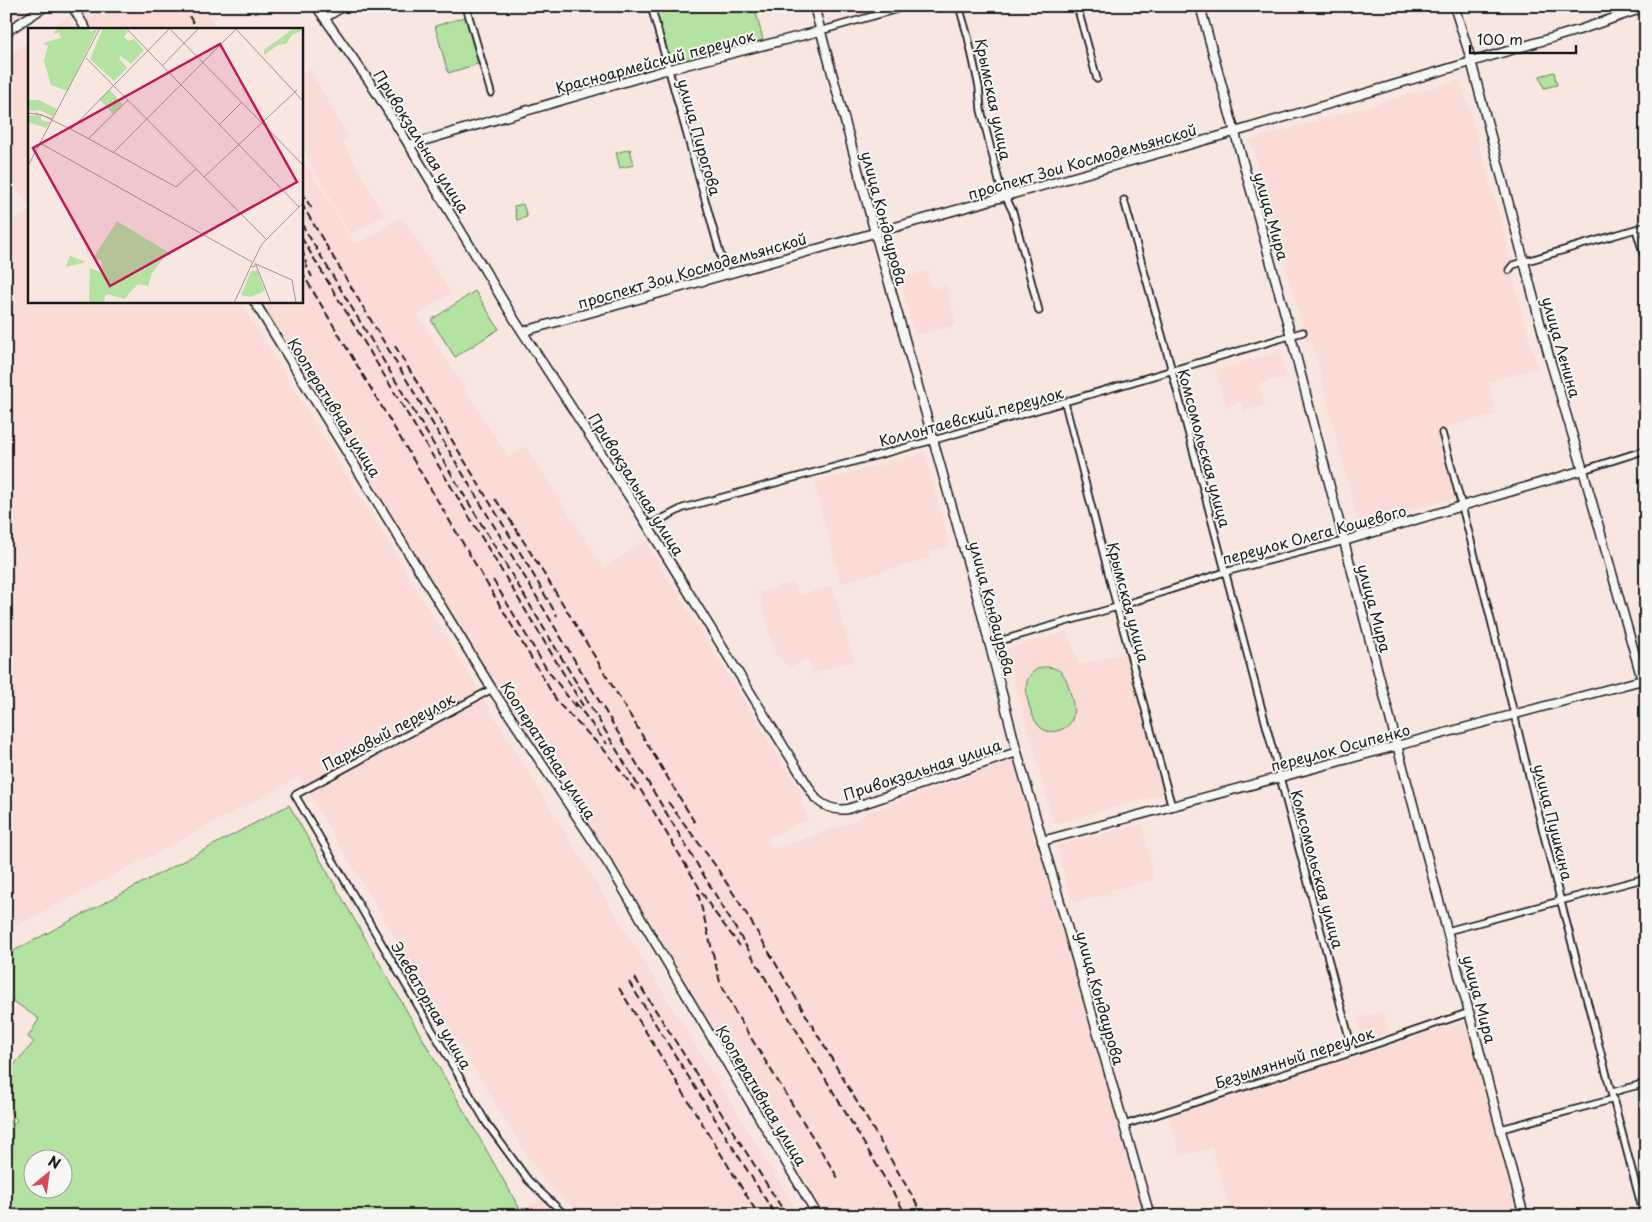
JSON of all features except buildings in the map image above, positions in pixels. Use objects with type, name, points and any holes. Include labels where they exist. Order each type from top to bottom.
[{"type":"street","points":[[6,32],[46,6]]},
{"type":"street","points":[[72,6],[85,28]]},
{"type":"street","name":"Привокзальная улица","points":[[316,6],[369,80],[524,333],[648,526],[816,798],[829,808],[848,809],[1017,752]]},
{"type":"street","points":[[324,18],[344,6]]},
{"type":"street","points":[[466,6],[491,93]]},
{"type":"street","name":"улица Пирогова","points":[[651,6],[726,275]]},
{"type":"street","name":"улица Кондаурова","points":[[814,6],[1017,752],[1150,1216]]},
{"type":"street","name":"Красноармейский переулок","points":[[409,144],[668,70],[908,6]]},
{"type":"street","name":"Крымская улица","points":[[959,6],[979,86],[983,119],[1004,197],[1013,212],[1039,311]]},
{"type":"street","points":[[1077,6],[1097,78]]},
{"type":"street","name":"улица Мира","points":[[1200,6],[1290,335],[1397,745],[1524,1216]]},
{"type":"street","name":"улица Ленина","points":[[1454,6],[1472,62],[1550,360],[1644,680],[1646,694]]},
{"type":"street","name":"проспект Зои Космодемьянской","points":[[524,333],[528,330],[1234,132],[1582,29],[1646,7]]},
{"type":"street","name":"Комсомольская улица","points":[[1124,200],[1172,372],[1353,1052]]},
{"type":"street","points":[[1509,270],[1513,265],[1646,226]]},
{"type":"street","points":[[1636,229],[1646,263]]},
{"type":"street","name":"Кооперативная улица","points":[[255,302],[492,689],[609,866],[818,1216]]},
{"type":"street","name":"Коллонтаевский переулок","points":[[648,526],[683,508],[1065,403],[1303,332]]},
{"type":"street","name":"Крымская улица","points":[[1065,403],[1117,607],[1172,807]]},
{"type":"street","name":"улица Пушкина","points":[[1442,433],[1463,507],[1561,902],[1613,1092],[1644,1216]]},
{"type":"street","name":"переулок Олега Кошевого","points":[[989,644],[1117,607],[1225,572],[1463,507],[1646,450]]},
{"type":"street","name":"переулок Осипенко","points":[[1042,841],[1644,680]]},
{"type":"street","name":"Парковый переулок","points":[[295,795],[492,689]]},
{"type":"street","name":"Элеваторная улица","points":[[295,795],[487,1124],[528,1180],[566,1216]]},
{"type":"street","points":[[1447,931],[1646,878]]},
{"type":"street","name":"Безымянный переулок","points":[[1124,1126],[1470,1012]]},
{"type":"street","points":[[1613,1092],[1646,1083]]},
{"type":"street","points":[[1501,1129],[1614,1099]]},
{"type":"shaded area","points":[[6,6],[37,6],[6,25]]},
{"type":"shaded area","points":[[79,6],[204,6],[216,28],[92,28]]},
{"type":"shaded area","points":[[68,17],[74,28],[52,28]]},
{"type":"shaded area","points":[[28,43],[28,206],[6,171],[6,56]]},
{"type":"shaded area","points":[[309,68],[348,136],[343,143],[384,215],[350,235],[302,147],[302,72]]},
{"type":"shaded area","points":[[1461,80],[1510,257],[1513,279],[1537,368],[1489,382],[1496,414],[1436,430],[1455,498],[1358,522],[1312,341],[1307,342],[1250,140]]},
{"type":"shaded area","points":[[302,157],[354,244],[366,240],[402,217],[451,293],[418,315],[508,457],[526,447],[603,568],[645,541],[801,793],[800,800],[808,819],[767,839],[773,849],[850,823],[865,814],[1012,760],[1145,1216],[824,1216],[260,302],[302,302]]},
{"type":"shaded area","points":[[28,212],[28,302],[241,302],[800,1216],[583,1216],[539,1175],[298,776],[271,793],[6,931],[6,225]]},
{"type":"shaded area","points":[[927,271],[932,289],[946,286],[956,325],[915,335],[900,278]]},
{"type":"shaded area","points":[[1280,352],[1286,376],[1259,384],[1264,405],[1244,411],[1241,402],[1226,407],[1216,370]]},
{"type":"shaded area","points":[[924,453],[950,546],[929,552],[930,558],[841,583],[814,483]]},
{"type":"shaded area","points":[[794,582],[798,596],[832,586],[854,661],[813,673],[809,659],[789,667],[775,653],[759,592]]},
{"type":"shaded area","points":[[1067,632],[1079,665],[1125,653],[1163,794],[1054,824],[1006,649]]},
{"type":"shaded area","points":[[1142,824],[1154,878],[1150,878],[1151,881],[1111,890],[1111,893],[1072,903],[1057,846]]},
{"type":"shaded area","points":[[1382,1011],[1389,1032],[1363,1041],[1357,1019]]},
{"type":"shaded area","points":[[1467,1021],[1517,1216],[1232,1216],[1212,1148],[1180,1156],[1169,1117],[1303,1072]]},
{"type":"shaded area","points":[[542,1199],[561,1216],[514,1216]]},
{"type":"green space","points":[[651,6],[754,6],[764,43],[669,69]]},
{"type":"green space","points":[[465,17],[478,64],[448,73],[435,26]]},
{"type":"green space","points":[[1554,72],[1557,85],[1544,88],[1540,76]]},
{"type":"green space","points":[[630,149],[634,165],[620,168],[616,153]]},
{"type":"green space","points":[[523,204],[527,217],[517,220],[514,206]]},
{"type":"green space","points":[[475,291],[499,329],[455,357],[431,320]]},
{"type":"green space","points":[[1042,667],[1053,668],[1062,673],[1068,683],[1073,703],[1073,714],[1070,723],[1066,727],[1053,732],[1039,726],[1031,711],[1026,688],[1031,674]]},
{"type":"green space","points":[[289,805],[520,1209],[508,1216],[6,1216],[6,1117],[13,1125],[17,1120],[6,1107],[6,1074],[34,1042],[28,1037],[39,1019],[6,996],[6,955]]},
{"type":"railway","points":[[183,6],[196,28]]},
{"type":"railway","points":[[302,193],[312,209]]},
{"type":"railway","points":[[302,205],[907,1216]]},
{"type":"railway","points":[[302,225],[712,909],[740,946]]},
{"type":"railway","points":[[302,239],[583,706]]},
{"type":"railway","points":[[302,249],[312,277]]},
{"type":"railway","points":[[302,273],[558,703],[608,754],[635,790]]},
{"type":"railway","points":[[395,346],[557,616]]},
{"type":"railway","points":[[495,499],[566,609],[695,823]]},
{"type":"railway","points":[[493,580],[546,668],[578,710]]},
{"type":"railway","points":[[575,702],[607,744]]},
{"type":"railway","points":[[668,802],[715,865],[746,913],[924,1216]]},
{"type":"railway","points":[[698,893],[720,982],[735,1012],[838,1178]]},
{"type":"railway","points":[[635,978],[787,1216]]},
{"type":"railway","points":[[629,982],[776,1216]]},
{"type":"railway","points":[[619,988],[759,1216]]}]
